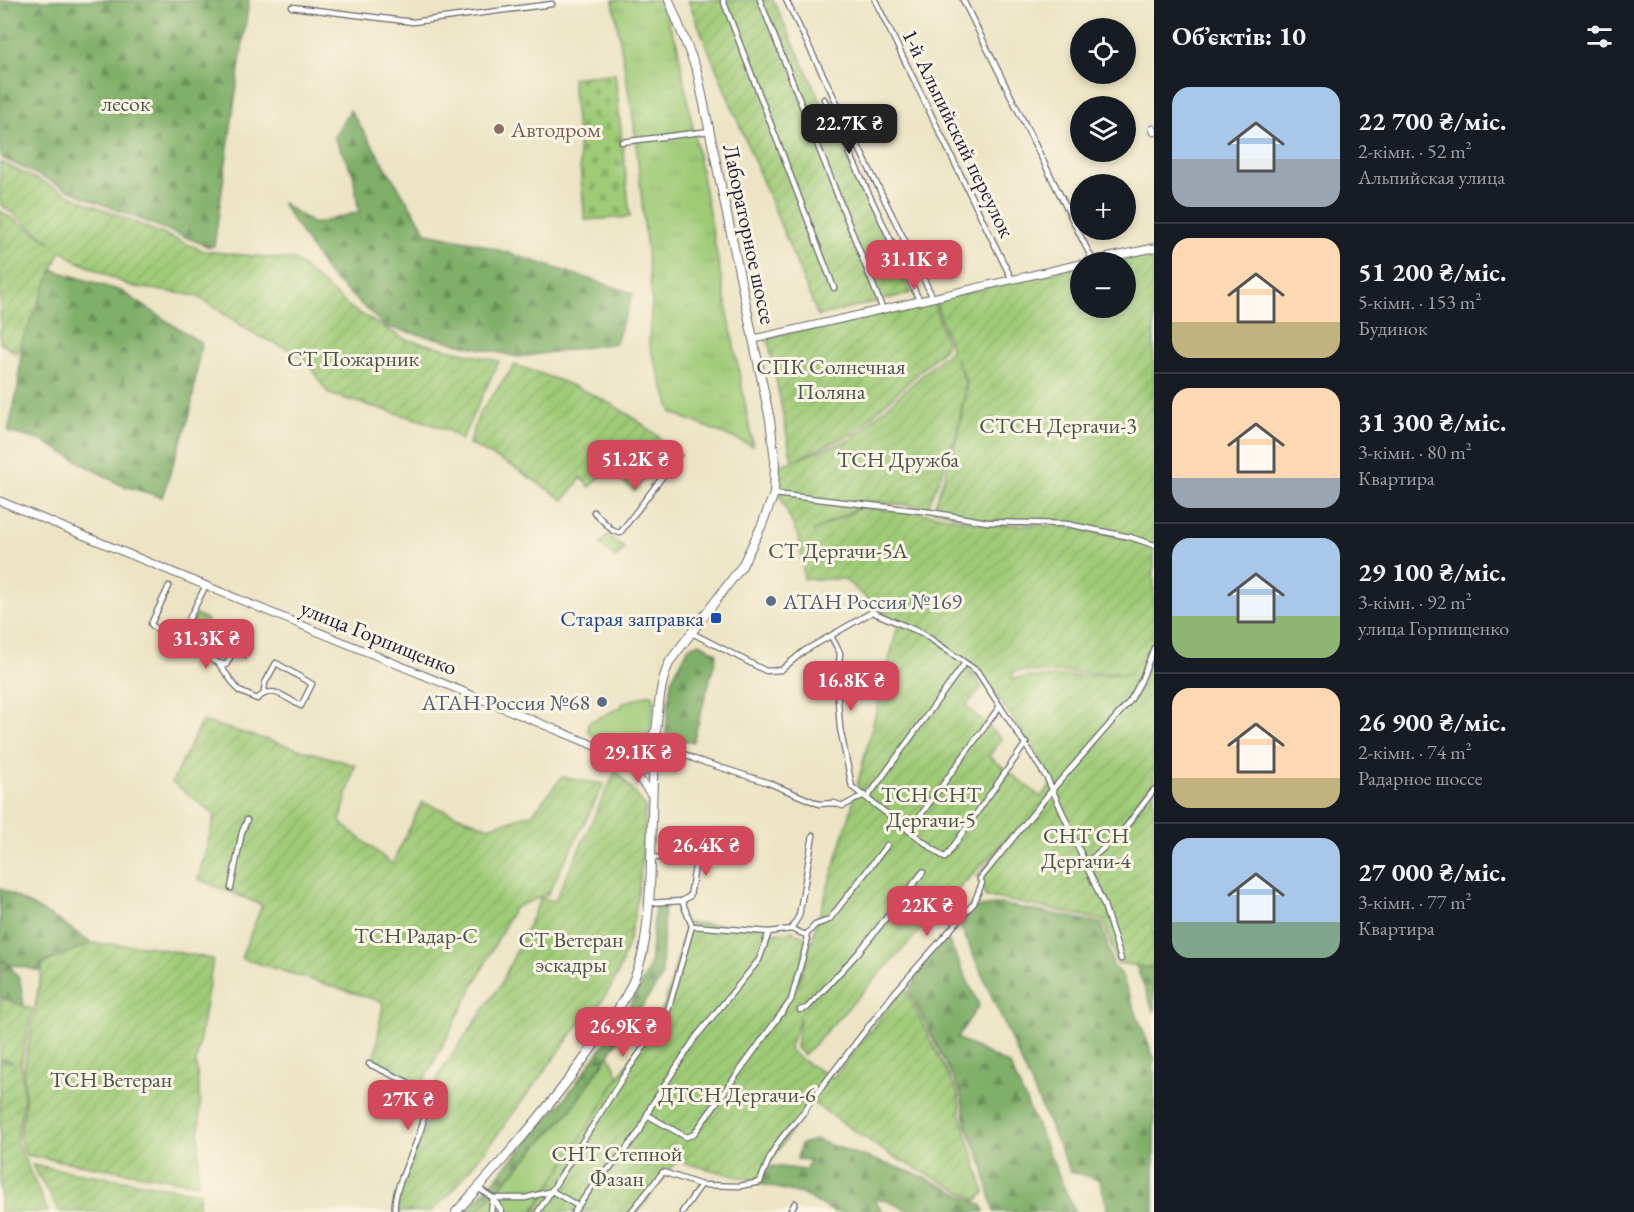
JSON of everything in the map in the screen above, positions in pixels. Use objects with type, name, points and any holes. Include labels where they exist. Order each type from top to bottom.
[{"type":"main road","name":"Лабораторное шоссе","points":[[456,1212],[538,1120],[621,1007],[638,974],[649,903],[651,794],[664,678],[670,661],[742,566],[774,494],[775,461],[753,339],[710,131],[697,71],[669,0]]},
{"type":"main road","points":[[1136,252],[1154,248]]},
{"type":"main road","points":[[753,339],[1070,266]]},
{"type":"main road","name":"улица Горпищенко","points":[[0,501],[610,752],[627,763],[651,794]]},
{"type":"main road","points":[[629,753],[646,745],[657,727]]},
{"type":"main road","name":"улица Горпищенко","points":[[610,752],[645,756]]},
{"type":"main road","points":[[638,770],[636,760],[645,756],[654,759]]},
{"type":"main road","points":[[627,763],[644,772],[653,769]]},
{"type":"street","points":[[723,0],[834,288]]},
{"type":"street","points":[[760,0],[883,310]]},
{"type":"street","points":[[786,0],[933,298]]},
{"type":"street","name":"1-й Альпийский переулок","points":[[875,0],[1012,280]]},
{"type":"street","points":[[963,0],[1085,252]]},
{"type":"street","points":[[292,7],[413,22],[552,4]]},
{"type":"street","points":[[824,99],[920,302]]},
{"type":"street","points":[[622,142],[710,131]]},
{"type":"street","points":[[594,512],[613,531],[620,533],[679,455]]},
{"type":"street","points":[[774,494],[930,512],[987,522],[1067,524],[1130,537],[1154,545]]},
{"type":"street","points":[[181,635],[206,585]]},
{"type":"street","points":[[169,586],[151,624],[160,633],[181,635],[204,656],[219,664],[226,665],[234,650]]},
{"type":"street","points":[[692,633],[766,671],[781,670],[804,651],[872,612],[922,633],[977,671],[1026,743],[1052,790],[1104,905],[1121,959]]},
{"type":"street","points":[[831,636],[840,653],[837,687],[840,728],[852,787],[945,858],[1026,743]]},
{"type":"street","points":[[214,637],[246,655]]},
{"type":"street","points":[[631,1212],[663,1172],[701,1185],[740,1186],[760,1182],[780,1139],[805,1113],[810,1102],[896,991],[974,903],[982,883],[980,879],[1052,790],[1130,701],[1154,648]]},
{"type":"street","points":[[219,664],[239,691],[257,699],[264,692],[272,690],[300,706],[312,684],[276,663],[266,682],[264,692]]},
{"type":"street","points":[[668,746],[694,759],[769,783],[819,804],[834,803],[843,806],[866,797],[964,664]]},
{"type":"street","points":[[909,831],[1000,706]]},
{"type":"street","points":[[1085,864],[1120,833],[1154,790]]},
{"type":"street","points":[[231,888],[242,832],[248,820]]},
{"type":"street","points":[[791,929],[799,915],[813,835]]},
{"type":"street","points":[[806,935],[815,925],[829,920],[887,845]]},
{"type":"street","points":[[649,903],[682,901],[693,893],[696,861],[650,857]]},
{"type":"street","points":[[800,1010],[807,1008],[858,953],[923,872]]},
{"type":"street","points":[[538,1212],[625,1074],[666,1014],[692,926],[682,901]]},
{"type":"street","points":[[692,926],[769,932],[791,929],[806,935]]},
{"type":"street","points":[[574,1212],[640,1131],[647,1115],[696,1037],[759,960],[769,932]]},
{"type":"street","points":[[647,1115],[686,1137],[693,1135],[791,1000],[807,942],[806,935]]},
{"type":"street","points":[[369,1064],[416,1086],[424,1097],[426,1108],[395,1193],[395,1212]]},
{"type":"street","points":[[682,1212],[701,1185]]},
{"type":"street","points":[[478,1188],[493,1198],[502,1212]]},
{"type":"street","points":[[493,1198],[525,1198],[552,1191],[578,1206]]},
{"type":"street","points":[[491,1212],[493,1198]]},
{"type":"street","points":[[795,1203],[791,1210],[799,1212]]},
{"type":"green space","name":"лесок","points":[[0,0],[249,0],[214,246],[210,247],[82,196],[0,157]]},
{"type":"green space","points":[[613,0],[659,0],[677,43],[753,446],[672,413],[649,344],[652,301],[634,123]]},
{"type":"green space","points":[[688,0],[773,0],[911,293],[818,316]]},
{"type":"green space","points":[[615,73],[630,217],[585,220],[572,78]]},
{"type":"green space","points":[[350,110],[427,233],[477,243],[633,293],[616,343],[518,357],[386,327],[328,274],[281,202],[314,224],[359,212],[353,174],[334,137]]},
{"type":"green space","name":"СТ Пожарник","points":[[0,162],[83,201],[204,251],[294,260],[352,309],[404,339],[499,361],[461,440],[449,431],[420,420],[329,394],[307,363],[293,351],[256,335],[197,296],[130,286],[75,260],[61,250],[17,353],[0,343],[0,211],[51,242],[0,204]]},
{"type":"green space","points":[[1154,249],[1154,545],[1066,522],[987,521],[933,510],[958,434],[967,383],[955,357],[966,384],[957,434],[928,507],[869,502],[812,532],[861,507],[930,514],[988,524],[1065,526],[1130,539],[1154,549],[1154,968],[1117,963],[1103,920],[985,896],[978,876],[1011,833],[804,1055],[796,1048],[800,1018],[789,1049],[802,1060],[833,1078],[904,987],[959,1096],[960,1113],[985,1193],[977,1200],[889,1154],[810,1101],[758,1182],[677,1161],[638,1212],[534,1212],[665,1004],[687,923],[770,928],[768,936],[770,933],[792,931],[806,937],[798,986],[850,814],[898,625],[844,579],[804,579],[799,539],[778,491],[780,465],[850,440],[951,349],[935,300],[1070,268],[1070,318],[1136,318],[1136,253]],"holes":[[[1014,671],[1132,674],[1012,678]],[[968,672],[979,679],[1015,721],[1053,783],[1041,797],[989,756],[1002,739],[966,706],[982,687]]]},
{"type":"green space","points":[[47,268],[121,291],[201,343],[190,414],[162,497],[121,485],[43,441],[8,432],[18,387],[22,339]]},
{"type":"green space","name":"СПК Солнечная Поляна","points":[[933,300],[946,342],[945,348],[852,434],[792,461],[768,338]]},
{"type":"green space","points":[[515,365],[577,387],[615,407],[634,418],[668,446],[635,491],[607,470],[590,487],[581,478],[564,500],[512,466],[469,444],[479,414]]},
{"type":"green space","points":[[608,535],[624,548],[616,558],[600,545]]},
{"type":"green space","points":[[196,615],[207,620],[196,641],[185,636]]},
{"type":"green space","points":[[700,643],[717,653],[693,742],[665,738],[671,681],[689,647]]},
{"type":"green space","points":[[650,694],[654,697],[651,727],[641,742],[627,747],[613,746],[588,732],[588,723],[621,707],[623,703]]},
{"type":"green space","name":"ТСН Радар-С","points":[[202,721],[355,765],[340,822],[392,864],[422,802],[488,827],[532,814],[562,777],[604,784],[548,894],[514,908],[421,1087],[375,1058],[383,1002],[241,958],[262,905],[198,879],[215,815],[172,782]]},
{"type":"green space","name":"СТ Ветеран эскадры","points":[[616,770],[646,807],[635,912],[631,933],[616,978],[596,1010],[591,1008],[450,1194],[430,1212],[398,1212],[398,1194],[423,1134],[439,1074],[500,986],[541,898],[555,901]]},
{"type":"green space","points":[[0,888],[61,922],[91,943],[43,963],[41,971],[9,964],[20,980],[24,1006],[0,997],[0,962],[6,962],[0,959]]},
{"type":"green space","points":[[1000,904],[1101,923],[1113,966],[1120,972],[1154,1058],[1154,1212],[1108,1212],[1100,1180],[1070,1171],[959,923],[969,909]]},
{"type":"green space","points":[[664,906],[662,977],[570,1111],[477,1212],[466,1212],[562,1102],[606,1042],[636,995],[650,966],[655,907]]},
{"type":"green space","points":[[949,941],[979,1005],[957,1038],[1010,1065],[1075,1212],[994,1212],[982,1162],[966,1125],[961,1094],[909,991],[933,948]]},
{"type":"green space","name":"ТСН Ветеран","points":[[91,943],[147,946],[213,959],[196,1063],[200,1102],[198,1184],[26,1155],[19,1138],[25,1106],[24,1068],[43,964]]},
{"type":"green space","points":[[1134,960],[1154,964],[1154,1013]]},
{"type":"green space","points":[[0,997],[32,1009],[21,1064],[24,1100],[16,1140],[48,1212],[0,1212],[0,1060],[13,1062],[0,1058]]},
{"type":"green space","points":[[609,1055],[619,1076],[578,1144],[532,1212],[477,1212],[570,1111]]},
{"type":"green space","points":[[816,1140],[919,1175],[982,1205],[984,1212],[913,1212],[885,1200],[874,1199],[883,1212],[834,1212],[802,1194],[756,1183],[773,1166],[805,1170],[810,1160],[797,1159],[801,1144]]},
{"type":"green space","points":[[32,1165],[200,1193],[197,1212],[60,1212]]},
{"type":"place","name":"Автодром","points":[[499,129]]},
{"type":"place","name":"АТАН Россия №169","points":[[771,601]]},
{"type":"place","name":"Старая заправка","points":[[716,618]]},
{"type":"place","name":"АТАН Россия №68","points":[[602,702]]},
{"type":"park label","name":"СТСН Дергачи-3","points":[[1058,425]]},
{"type":"park label","name":"ТСН Дружба","points":[[898,459]]},
{"type":"park label","name":"СТ Дергачи-5А","points":[[838,550]]},
{"type":"park label","name":"ТСН СНТ Дергачи-5","points":[[931,806]]},
{"type":"park label","name":"СНТ СН Дергачи-4","points":[[1086,848]]},
{"type":"park label","name":"ДТСН Дергачи-6","points":[[737,1094]]},
{"type":"park label","name":"СНТ Степной Фазан","points":[[617,1166]]}]
